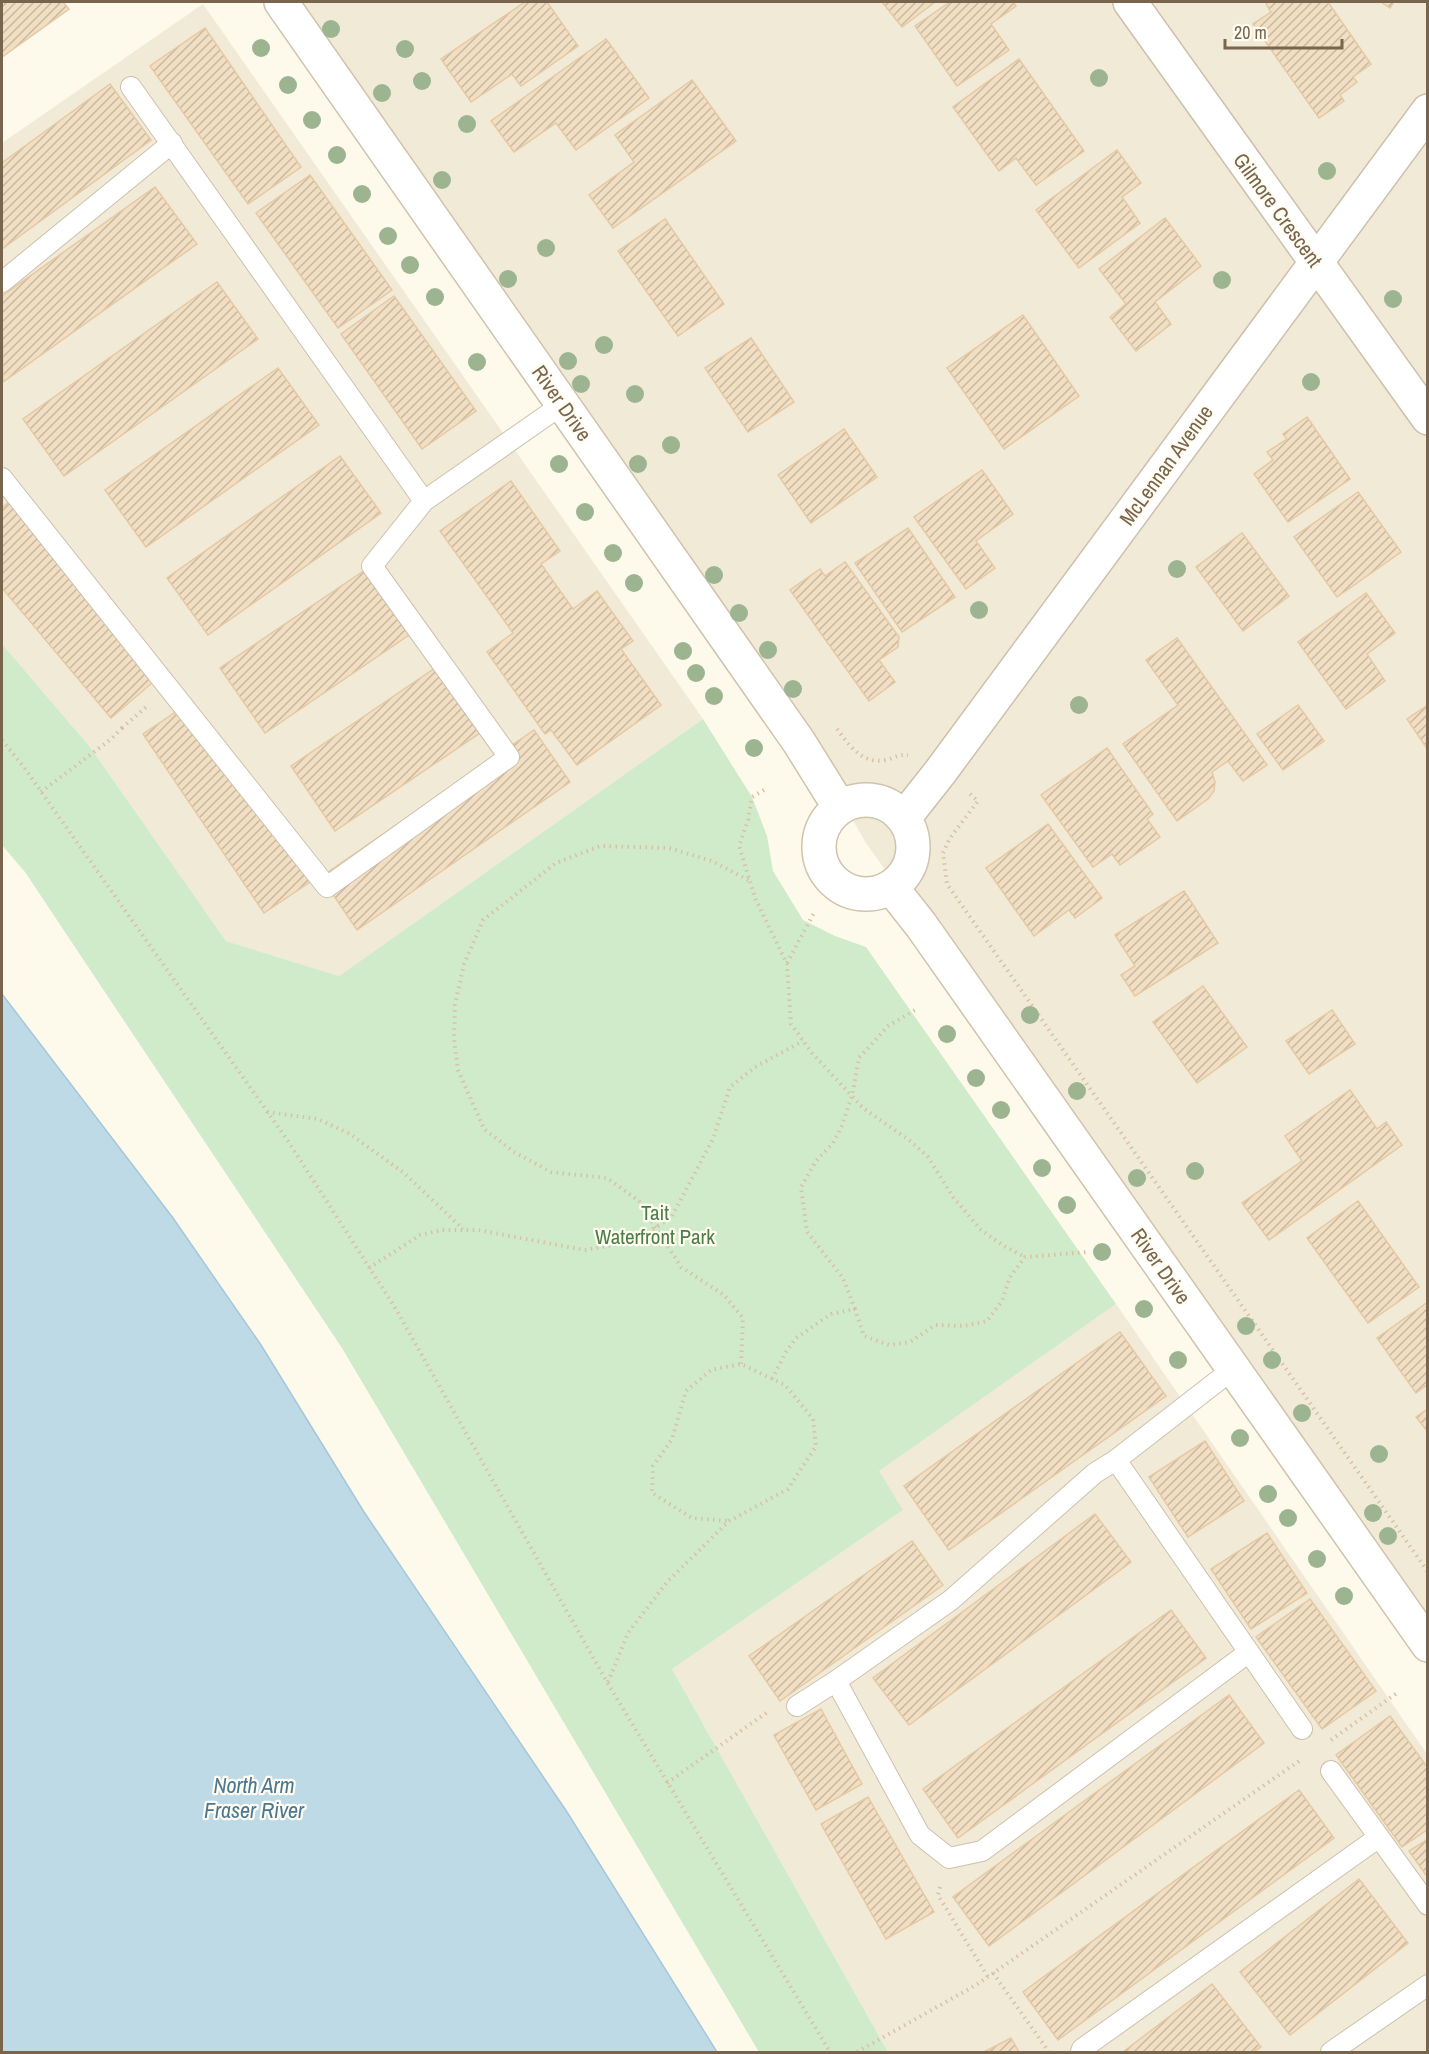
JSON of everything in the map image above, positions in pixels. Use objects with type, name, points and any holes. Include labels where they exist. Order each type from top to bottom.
[{"type":"street","name":"River Drive","points":[[280,2],[799,742],[840,808]]},
{"type":"street","name":"Gilmore Crescent","points":[[1130,2],[1428,418]]},
{"type":"street","name":"McLennan Avenue","points":[[904,818],[1428,111]]},
{"type":"street","points":[[864,800],[879,802],[893,808],[904,818],[911,832],[914,846],[911,862],[903,877],[891,887],[877,894],[861,894],[845,890],[832,880],[823,867],[819,852],[820,836],[826,822],[840,808],[849,803],[864,800]]},
{"type":"street","name":"River Drive","points":[[891,887],[921,925],[1428,1645]]},
{"type":"lane","points":[[131,87],[424,501]]},
{"type":"lane","points":[[2,282],[172,143]]},
{"type":"lane","points":[[2,478],[327,887],[509,758],[372,566],[424,501],[563,404]]},
{"type":"lane","points":[[797,1706],[951,1600],[1095,1473],[1116,1460],[1233,1369]]},
{"type":"lane","points":[[1116,1460],[1302,1729]]},
{"type":"lane","points":[[836,1681],[920,1835],[949,1858],[982,1851],[1249,1652]]},
{"type":"lane","points":[[1331,1771],[1428,1905]]},
{"type":"lane","points":[[1081,2052],[1379,1837]]},
{"type":"lane","points":[[1330,2052],[1428,1985]]},
{"type":"path","points":[[41,792],[111,739],[122,728]]},
{"type":"path","points":[[841,734],[852,748],[869,760],[886,760],[899,754],[915,756]]},
{"type":"path","points":[[2,740],[288,1141],[394,1306],[667,1783],[830,2052]]},
{"type":"path","points":[[764,790],[752,797],[748,820],[739,846],[755,898],[787,964],[791,1023],[803,1041],[863,1108],[909,1140],[928,1157],[953,1197],[981,1230],[1025,1257],[1088,1252]]},
{"type":"path","points":[[966,791],[978,801],[957,828],[943,853],[947,884],[1428,1572]]},
{"type":"path","points":[[741,1364],[743,1318],[724,1295],[681,1267],[639,1202],[607,1178],[551,1172],[514,1152],[484,1129],[458,1070],[454,1039],[455,1005],[464,964],[483,920],[556,863],[600,846],[669,848],[712,861],[750,881]]},
{"type":"path","points":[[787,964],[815,911]]},
{"type":"path","points":[[917,1009],[888,1026],[859,1058],[852,1096],[841,1128],[833,1143],[816,1161],[801,1187],[807,1232],[843,1278],[864,1336],[889,1345],[910,1342],[935,1325],[964,1326],[987,1321],[1002,1300],[1011,1277],[1025,1257]]},
{"type":"path","points":[[369,1268],[420,1235],[441,1230],[488,1231],[585,1250],[632,1242],[671,1218],[713,1139],[730,1087],[755,1067],[803,1041]]},
{"type":"path","points":[[267,1112],[318,1119],[350,1134],[404,1173],[464,1230]]},
{"type":"path","points":[[772,1379],[796,1338],[831,1314],[855,1309]]},
{"type":"path","points":[[608,1682],[628,1633],[667,1582],[729,1521],[788,1489],[816,1446],[813,1419],[785,1385],[741,1364],[711,1370],[686,1391],[672,1439],[653,1466],[652,1493],[692,1518],[729,1521]]},
{"type":"path","points":[[1330,1740],[1397,1693]]},
{"type":"path","points":[[667,1783],[781,1703],[797,1706]]},
{"type":"path","points":[[857,2052],[990,1975],[1311,1753]]},
{"type":"path","points":[[949,1858],[938,1895],[990,1975],[1049,2052]]},
{"type":"shaded area","points":[[281,2],[1427,2],[1427,1627],[866,843],[841,800]]},
{"type":"shaded area","points":[[203,4],[703,719],[339,976],[226,941],[90,747],[2,644],[2,143]]},
{"type":"shaded area","points":[[1116,1304],[1427,1754],[1427,2052],[888,2052],[672,1669],[903,1510],[878,1471]]},
{"type":"green space","name":"Tait Waterfront Park","points":[[2,644],[90,747],[226,941],[339,976],[703,719],[752,797],[767,836],[773,871],[803,920],[835,936],[866,947],[1116,1304],[879,1471],[903,1510],[672,1669],[888,2052],[759,2052],[342,1348],[25,872],[2,845]]},
{"type":"water","name":"North Arm Fraser River","points":[[2,994],[173,1218],[261,1345],[364,1512],[567,1812],[717,2052],[2,2052]]},
{"type":"building","points":[[2,2],[63,2],[69,9],[2,57]]},
{"type":"building","points":[[525,2],[547,2],[578,46],[521,86],[512,74],[471,102],[441,59]]},
{"type":"building","points":[[882,2],[935,2],[902,27]]},
{"type":"building","points":[[950,2],[1013,2],[1016,6],[991,24],[1009,50],[957,86],[915,26]]},
{"type":"building","points":[[1269,2],[1328,2],[1371,64],[1353,77],[1357,82],[1340,95],[1344,101],[1319,118],[1253,24],[1271,12],[1266,4]]},
{"type":"building","points":[[1381,2],[1394,2],[1390,8]]},
{"type":"building","points":[[205,28],[301,167],[248,204],[150,66]]},
{"type":"building","points":[[606,39],[649,98],[576,150],[556,123],[514,152],[491,121]]},
{"type":"building","points":[[1019,59],[1084,151],[1036,185],[1016,158],[999,171],[953,107]]},
{"type":"building","points":[[692,80],[736,141],[613,228],[589,195],[634,162],[615,135]]},
{"type":"building","points":[[110,84],[151,140],[2,249],[2,163]]},
{"type":"building","points":[[1117,150],[1141,183],[1122,197],[1140,223],[1079,268],[1036,210]]},
{"type":"building","points":[[310,175],[392,290],[338,328],[256,213]]},
{"type":"building","points":[[155,187],[197,244],[3,382],[2,296]]},
{"type":"building","points":[[1165,218],[1201,266],[1155,302],[1171,324],[1136,351],[1110,317],[1126,304],[1099,269]]},
{"type":"building","points":[[665,219],[724,304],[678,336],[618,251]]},
{"type":"building","points":[[217,282],[258,339],[64,476],[23,419]]},
{"type":"building","points":[[394,296],[476,411],[422,449],[341,334]]},
{"type":"building","points":[[1023,315],[1079,396],[1004,449],[947,368]]},
{"type":"building","points":[[751,338],[794,402],[748,432],[705,368]]},
{"type":"building","points":[[278,368],[319,425],[146,547],[105,490]]},
{"type":"building","points":[[1307,417],[1350,479],[1288,522],[1254,474],[1273,460],[1267,452],[1287,439],[1283,434]]},
{"type":"building","points":[[844,429],[877,477],[811,523],[778,475]]},
{"type":"building","points":[[340,456],[381,513],[208,635],[167,578]]},
{"type":"building","points":[[982,470],[1013,514],[976,541],[995,568],[966,589],[914,517]]},
{"type":"building","points":[[511,481],[560,551],[541,564],[573,609],[597,591],[633,641],[621,649],[661,705],[577,765],[551,730],[545,734],[487,652],[513,633],[440,531]]},
{"type":"building","points":[[1358,492],[1401,552],[1337,597],[1294,537]]},
{"type":"building","points":[[17,494],[166,671],[111,718],[2,588],[2,508]]},
{"type":"building","points":[[908,528],[955,597],[902,632],[855,563]]},
{"type":"building","points":[[1242,533],[1289,596],[1243,631],[1196,567]]},
{"type":"building","points":[[845,562],[899,637],[898,647],[879,660],[895,682],[869,701],[790,590],[820,569],[825,576]]},
{"type":"building","points":[[365,570],[409,635],[265,733],[220,668]]},
{"type":"building","points":[[1366,593],[1395,633],[1367,654],[1385,681],[1346,709],[1298,642]]},
{"type":"building","points":[[1177,638],[1267,765],[1243,781],[1228,761],[1212,772],[1215,782],[1214,791],[1208,799],[1177,821],[1123,744],[1178,705],[1146,660]]},
{"type":"building","points":[[435,668],[480,733],[335,831],[291,766]]},
{"type":"building","points":[[192,701],[313,880],[264,913],[143,734]]},
{"type":"building","points":[[1298,705],[1324,741],[1283,770],[1257,734]]},
{"type":"building","points":[[1428,705],[1428,750],[1407,719]]},
{"type":"building","points":[[534,730],[570,782],[357,930],[321,877]]},
{"type":"building","points":[[1107,748],[1153,814],[1147,819],[1160,837],[1120,865],[1112,854],[1093,867],[1041,795]]},
{"type":"building","points":[[1048,824],[1102,898],[1075,918],[1069,910],[1034,936],[986,868]]},
{"type":"building","points":[[1184,891],[1218,943],[1135,996],[1121,975],[1135,966],[1115,935]]},
{"type":"building","points":[[1203,986],[1247,1047],[1197,1083],[1153,1022]]},
{"type":"building","points":[[1332,1010],[1355,1044],[1309,1074],[1286,1041]]},
{"type":"building","points":[[1350,1090],[1377,1129],[1386,1122],[1402,1145],[1269,1240],[1242,1203],[1302,1161],[1285,1136]]},
{"type":"building","points":[[1358,1201],[1419,1287],[1368,1323],[1307,1238]]},
{"type":"building","points":[[1428,1302],[1428,1384],[1416,1393],[1377,1338]]},
{"type":"building","points":[[1120,1332],[1166,1396],[949,1550],[904,1486]]},
{"type":"building","points":[[1428,1409],[1428,1432],[1416,1417]]},
{"type":"building","points":[[1205,1441],[1244,1501],[1188,1537],[1149,1477]]},
{"type":"building","points":[[1095,1514],[1131,1562],[909,1725],[873,1678]]},
{"type":"building","points":[[1267,1533],[1307,1593],[1251,1629],[1211,1569]]},
{"type":"building","points":[[912,1541],[943,1585],[780,1701],[749,1656]]},
{"type":"building","points":[[1310,1599],[1376,1691],[1322,1729],[1256,1637]]},
{"type":"building","points":[[1171,1610],[1206,1658],[958,1838],[923,1789]]},
{"type":"building","points":[[1229,1695],[1264,1743],[989,1946],[953,1897]]},
{"type":"building","points":[[821,1709],[862,1784],[816,1810],[774,1735]]},
{"type":"building","points":[[1390,1716],[1428,1768],[1428,1829],[1402,1847],[1336,1755]]},
{"type":"building","points":[[1299,1790],[1334,1838],[1058,2040],[1023,1992]]},
{"type":"building","points":[[868,1797],[934,1912],[886,1939],[821,1824]]},
{"type":"building","points":[[1428,1839],[1428,1878],[1409,1851]]},
{"type":"building","points":[[1359,1879],[1408,1943],[1290,2035],[1240,1972]]},
{"type":"building","points":[[1212,1984],[1261,2047],[1253,2052],[1123,2052]]},
{"type":"building","points":[[1011,2038],[1019,2052],[984,2052]]}]
